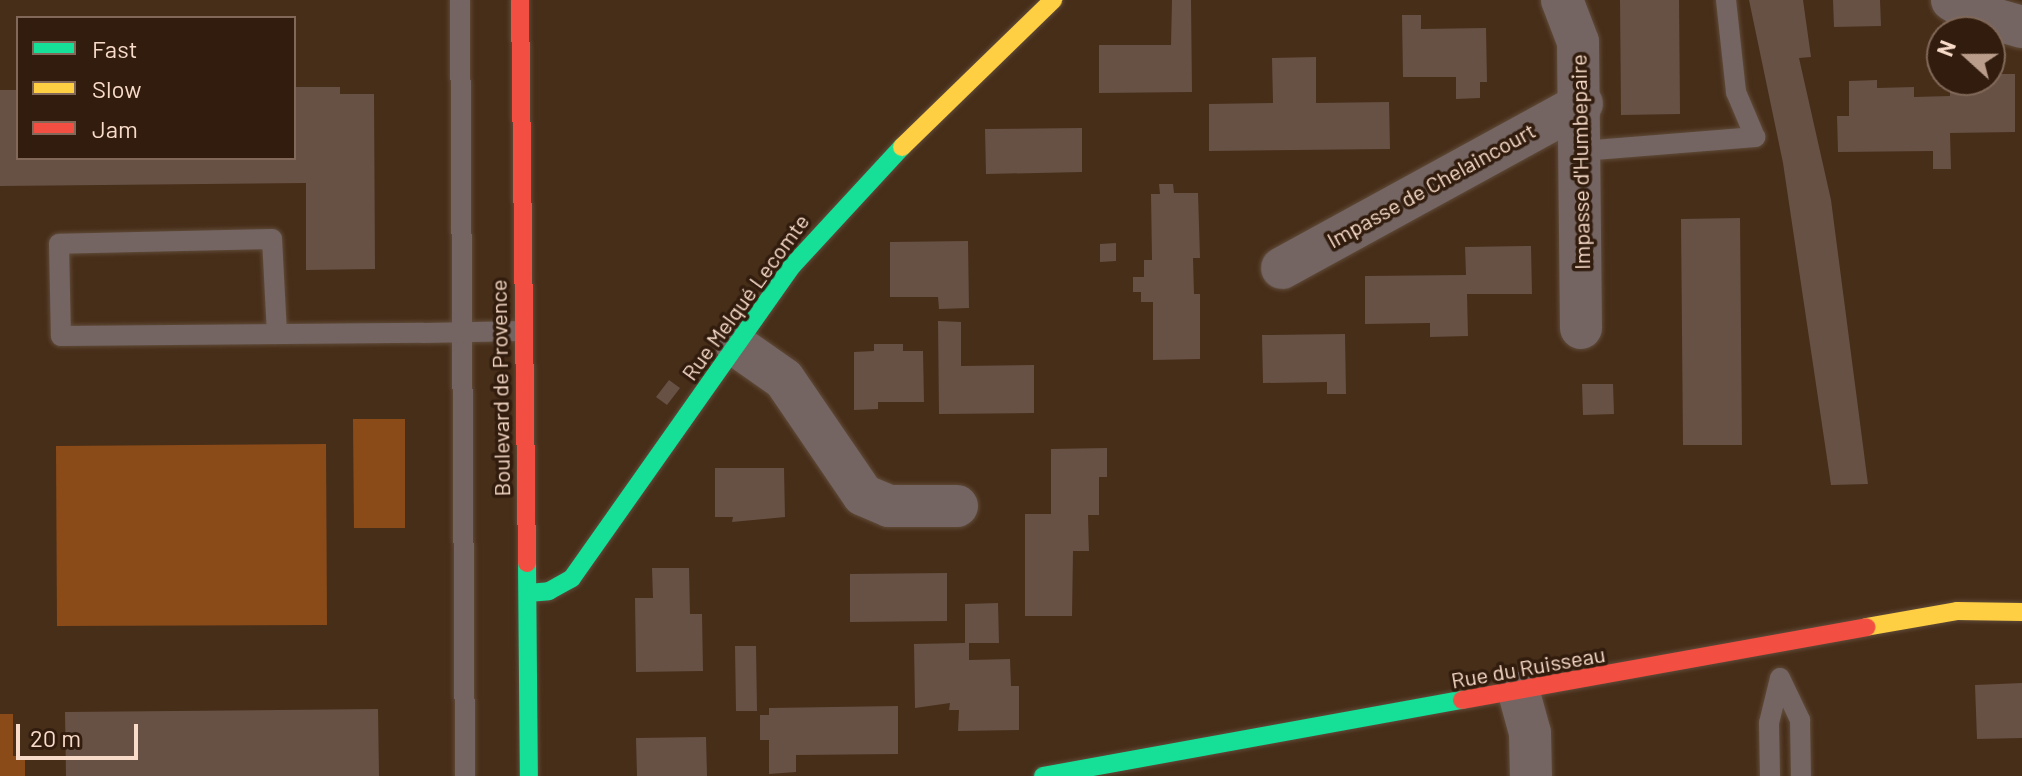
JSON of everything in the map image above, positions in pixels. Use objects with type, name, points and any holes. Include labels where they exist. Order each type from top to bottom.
[{"type":"street","name":"Boulevard de Provence","points":[[520,0],[529,776]]},
{"type":"street","name":"Rue Melqué Lecomte","points":[[528,593],[549,591],[572,578],[737,346],[836,216],[1053,0]]},
{"type":"street","name":"Impasse d'Humbepaire","points":[[1562,0],[1578,42],[1582,104],[1581,328]]},
{"type":"street","points":[[1952,0],[1973,13],[2022,27]]},
{"type":"street","name":"Impasse de Chelaincourt","points":[[1282,268],[1582,104]]},
{"type":"street","points":[[737,346],[784,379],[863,495],[889,506],[957,506]]},
{"type":"street","name":"Rue du Ruisseau","points":[[1043,776],[1519,693],[1957,611],[2022,612]]},
{"type":"street","points":[[1519,693],[1530,733],[1531,776]]},
{"type":"lane","points":[[460,0],[465,776]]},
{"type":"lane","points":[[1582,151],[1755,137],[1736,92],[1726,0]]},
{"type":"lane","points":[[277,334],[272,239],[59,244],[61,336],[277,334],[464,332],[523,331]]},
{"type":"lane","points":[[1771,646],[1780,678],[1800,720],[1801,776]]},
{"type":"lane","points":[[1770,776],[1769,723],[1780,678]]},
{"type":"shaded area","points":[[353,419],[405,419],[405,528],[354,528]]},
{"type":"shaded area","points":[[326,444],[327,625],[57,626],[56,446]]},
{"type":"shaded area","points":[[0,714],[13,714],[13,756],[25,756],[25,776],[0,776]]},
{"type":"building","points":[[1172,0],[1191,0],[1192,92],[1099,93],[1099,45],[1171,45]]},
{"type":"building","points":[[1620,0],[1679,0],[1680,114],[1621,115]]},
{"type":"building","points":[[1749,0],[1803,0],[1811,57],[1799,58],[1831,200],[1868,484],[1831,485],[1783,163]]},
{"type":"building","points":[[1833,0],[1880,0],[1881,26],[1834,27]]},
{"type":"building","points":[[1402,15],[1421,15],[1421,29],[1486,28],[1487,82],[1480,82],[1480,98],[1456,99],[1456,77],[1403,77]]},
{"type":"building","points":[[1316,57],[1316,103],[1389,102],[1390,149],[1209,151],[1209,104],[1273,103],[1272,58]]},
{"type":"building","points":[[2006,74],[2015,74],[2015,132],[1950,133],[1951,169],[1933,169],[1933,151],[1838,152],[1837,116],[1849,116],[1849,81],[1877,80],[1877,88],[1914,87],[1914,97],[2006,96]]},
{"type":"building","points":[[296,87],[340,87],[340,94],[374,94],[375,269],[306,270],[306,183],[0,186],[0,90],[16,90],[16,160],[296,160]]},
{"type":"building","points":[[1082,128],[1082,172],[986,174],[985,129]]},
{"type":"building","points":[[1159,184],[1173,184],[1174,193],[1198,193],[1200,258],[1193,258],[1194,294],[1200,294],[1200,359],[1153,360],[1153,302],[1141,302],[1141,292],[1133,292],[1133,277],[1144,277],[1144,260],[1152,260],[1151,194],[1160,194]]},
{"type":"building","points":[[1740,218],[1742,445],[1683,445],[1681,219]]},
{"type":"building","points":[[968,241],[969,308],[939,309],[938,297],[890,297],[890,242]]},
{"type":"building","points":[[1116,243],[1116,261],[1100,262],[1100,244]]},
{"type":"building","points":[[1531,246],[1532,294],[1467,294],[1468,336],[1430,337],[1430,323],[1365,324],[1365,276],[1466,275],[1465,247]]},
{"type":"building","points":[[938,321],[961,322],[961,366],[1034,365],[1034,413],[939,414]]},
{"type":"building","points":[[1345,334],[1346,394],[1327,394],[1327,382],[1263,383],[1262,335]]},
{"type":"building","points":[[874,344],[903,344],[903,351],[923,351],[924,402],[878,402],[878,409],[854,410],[854,352],[874,351]]},
{"type":"building","points":[[669,380],[680,388],[667,405],[656,397]]},
{"type":"building","points":[[1582,384],[1613,384],[1614,414],[1583,415]]},
{"type":"building","points":[[1107,448],[1107,477],[1099,477],[1099,515],[1088,515],[1089,551],[1073,551],[1072,616],[1025,616],[1025,514],[1051,514],[1051,449]]},
{"type":"building","points":[[715,468],[784,468],[785,517],[732,522],[733,517],[715,517]]},
{"type":"building","points":[[652,568],[689,568],[690,614],[702,614],[703,671],[636,672],[635,598],[653,598]]},
{"type":"building","points":[[947,573],[947,621],[850,622],[850,574]]},
{"type":"building","points":[[998,603],[999,643],[969,643],[969,660],[1010,659],[1011,686],[1019,686],[1019,730],[958,731],[959,710],[949,710],[950,703],[915,708],[914,644],[965,643],[965,604]]},
{"type":"building","points":[[735,646],[756,646],[757,711],[736,711]]},
{"type":"building","points":[[2022,683],[2022,738],[1977,739],[1975,685]]},
{"type":"building","points":[[898,706],[898,754],[796,755],[796,772],[769,774],[769,740],[760,740],[760,715],[769,715],[769,708]]},
{"type":"building","points":[[378,709],[379,776],[66,776],[65,712]]},
{"type":"building","points":[[706,737],[707,776],[637,776],[636,738]]},
{"type":"traffic: fast","points":[[528,593],[549,591],[572,578],[793,265],[902,147]]},
{"type":"traffic: fast","points":[[527,563],[529,776]]},
{"type":"traffic: fast","points":[[1043,776],[1462,700]]},
{"type":"traffic: slow","points":[[902,147],[1053,0]]},
{"type":"traffic: slow","points":[[1866,627],[1957,611],[2022,612]]},
{"type":"traffic: jam","points":[[520,0],[527,563]]},
{"type":"traffic: jam","points":[[1462,700],[1866,627]]}]
